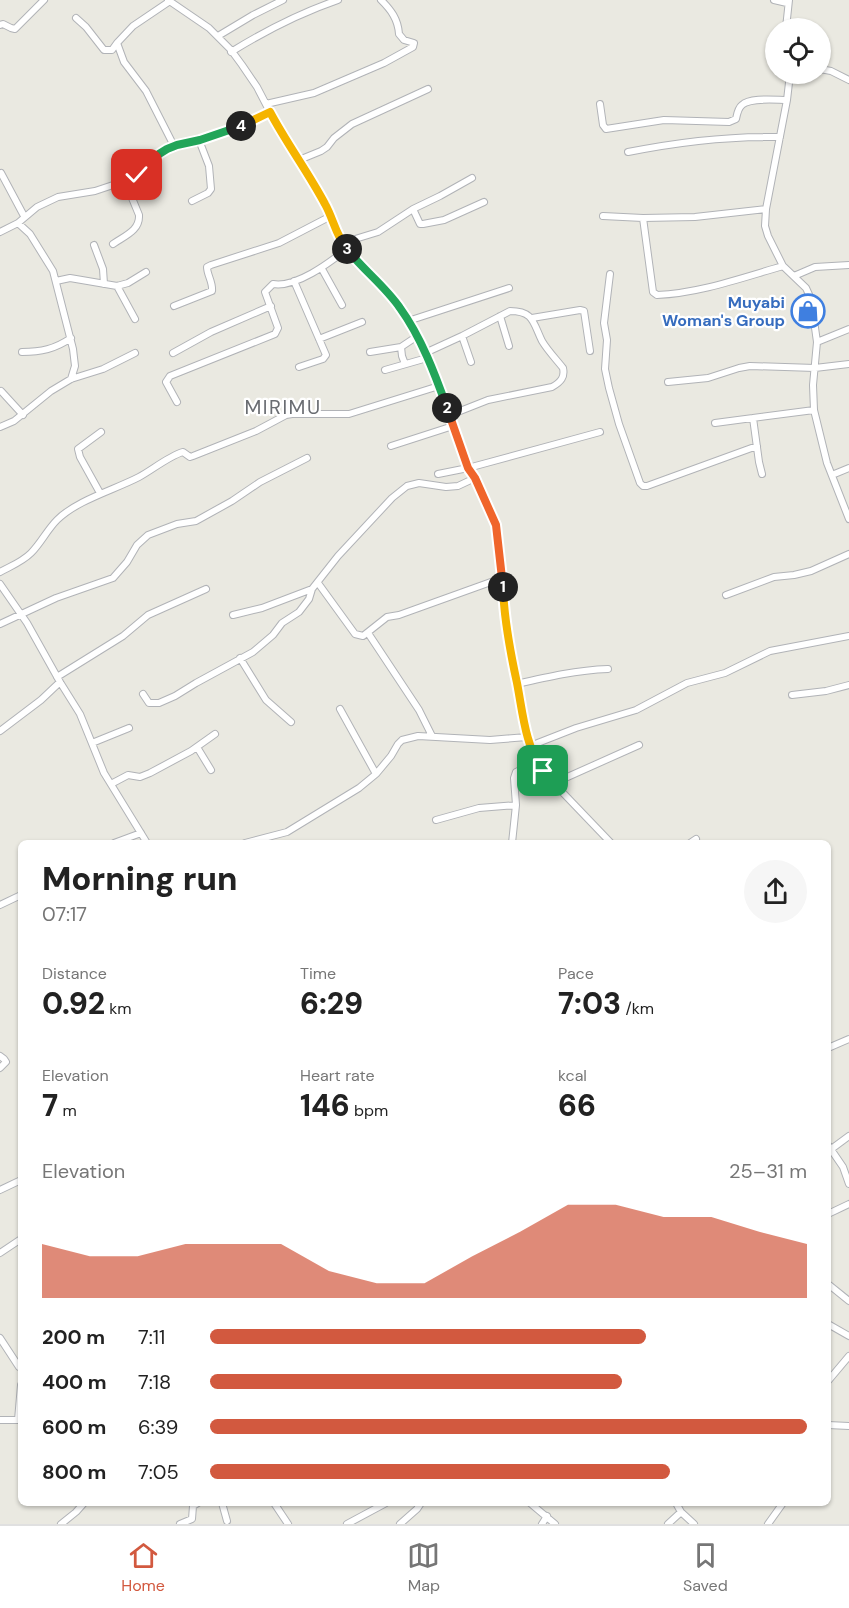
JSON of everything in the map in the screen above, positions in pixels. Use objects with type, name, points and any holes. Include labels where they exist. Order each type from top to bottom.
[{"type":"street","points":[[0,25],[15,28],[44,0]]},
{"type":"street","points":[[218,36],[283,0]]},
{"type":"street","points":[[231,52],[286,21],[338,0]]},
{"type":"street","points":[[266,104],[315,93],[384,63],[413,47],[414,43],[405,40],[399,34],[391,10],[381,0]]},
{"type":"street","points":[[774,0],[788,2],[787,18]]},
{"type":"street","points":[[76,18],[104,50],[112,50],[133,26],[172,1],[218,36],[250,76],[282,135],[325,203],[342,243],[399,306],[426,356],[468,468],[475,478],[496,525],[508,642],[530,746],[543,771],[608,840]]},
{"type":"street","points":[[117,43],[124,62],[146,91],[174,146]]},
{"type":"street","points":[[831,71],[849,80]]},
{"type":"street","points":[[789,84],[766,209],[765,226],[783,266],[806,288],[811,299],[817,342],[813,385],[814,410],[827,463],[849,519]]},
{"type":"street","points":[[298,160],[327,147],[351,124],[428,89]]},
{"type":"street","points":[[600,104],[603,125],[606,129],[664,120],[729,122],[736,119],[739,108],[745,103],[787,100]]},
{"type":"street","points":[[0,232],[18,223],[37,207],[58,197],[95,191],[125,181],[137,175],[159,154],[174,146],[238,128],[270,112]]},
{"type":"street","points":[[628,152],[676,144],[780,137]]},
{"type":"street","points":[[192,201],[211,189],[209,166],[200,140]]},
{"type":"street","points":[[1,173],[24,216]]},
{"type":"street","points":[[342,243],[378,232],[413,209],[472,178]]},
{"type":"street","points":[[113,244],[133,232],[139,221],[139,215],[125,181]]},
{"type":"street","points":[[413,209],[420,224],[423,224],[444,220],[484,202]]},
{"type":"street","points":[[603,216],[695,217],[766,209]]},
{"type":"street","points":[[174,306],[212,291],[207,267],[279,243],[331,216]]},
{"type":"street","points":[[644,218],[653,292],[657,295],[704,289],[783,266]]},
{"type":"street","points":[[18,223],[30,234],[53,271],[72,338],[75,366],[71,379]]},
{"type":"street","points":[[94,245],[103,269],[104,284]]},
{"type":"street","points":[[177,402],[166,382],[170,376],[275,334],[278,328],[265,292],[273,284],[281,285],[322,269],[347,249]]},
{"type":"street","points":[[794,276],[815,267],[849,265]]},
{"type":"street","points":[[322,269],[342,305]]},
{"type":"street","points":[[56,281],[70,278],[117,286],[128,283],[146,272]]},
{"type":"street","points":[[610,273],[604,323],[607,340],[605,369],[616,415],[640,483],[647,486],[756,446]]},
{"type":"street","points":[[294,281],[326,355],[325,358],[299,367]]},
{"type":"street","points":[[117,286],[135,319]]},
{"type":"street","points":[[408,321],[509,288]]},
{"type":"street","points":[[173,353],[212,332],[270,306]]},
{"type":"street","points":[[385,370],[426,356],[510,311],[517,311],[532,318],[543,342],[563,368],[564,373],[559,383],[552,387],[488,400],[450,415]]},
{"type":"street","points":[[532,318],[584,311],[590,351]]},
{"type":"street","points":[[500,316],[510,346]]},
{"type":"street","points":[[319,339],[362,322]]},
{"type":"street","points":[[817,342],[849,329]]},
{"type":"street","points":[[462,336],[471,362]]},
{"type":"street","points":[[370,352],[401,346],[416,337]]},
{"type":"street","points":[[22,352],[46,351],[72,338]]},
{"type":"street","points":[[401,346],[405,364]]},
{"type":"street","points":[[0,426],[14,421],[51,391],[71,379],[103,369],[135,353]]},
{"type":"street","points":[[668,382],[708,378],[750,366],[815,368],[849,364]]},
{"type":"street","points":[[0,572],[19,563],[32,553],[49,530],[65,514],[100,494],[137,478],[174,455],[183,452],[190,457],[193,456],[256,430],[285,415],[349,414],[439,386]]},
{"type":"street","points":[[1,391],[23,415]]},
{"type":"street","points":[[715,423],[814,410]]},
{"type":"street","points":[[753,418],[762,474]]},
{"type":"street","points":[[391,446],[453,426]]},
{"type":"street","points":[[100,494],[78,449],[101,432]]},
{"type":"street","points":[[438,474],[600,432]]},
{"type":"street","points":[[0,624],[56,598],[113,578],[127,562],[137,545],[148,535],[177,524],[196,521],[260,482],[307,458]]},
{"type":"street","points":[[832,475],[849,468]]},
{"type":"street","points":[[233,615],[262,608],[312,589],[338,556],[392,498],[407,486],[419,483],[446,487],[458,486],[475,478]]},
{"type":"street","points":[[726,595],[774,577],[811,571],[849,554]]},
{"type":"street","points":[[318,583],[355,634],[363,636],[387,617],[399,615],[502,578]]},
{"type":"street","points":[[0,584],[22,614],[80,714],[104,773],[145,840]]},
{"type":"street","points":[[0,731],[40,700],[59,679],[123,636],[148,615],[206,589]]},
{"type":"street","points":[[142,694],[150,704],[159,703],[176,696],[253,652],[273,635],[282,623],[299,612],[309,599],[312,589]]},
{"type":"street","points":[[368,633],[418,710],[432,736]]},
{"type":"street","points":[[530,746],[576,728],[636,711],[687,683],[725,673],[770,651],[849,636]]},
{"type":"street","points":[[240,658],[267,700],[291,722]]},
{"type":"street","points":[[517,684],[566,673],[608,669]]},
{"type":"street","points":[[792,695],[849,686]]},
{"type":"street","points":[[340,709],[376,774]]},
{"type":"street","points":[[92,743],[129,728]]},
{"type":"street","points":[[111,784],[128,775],[140,777],[150,773],[197,747],[215,734]]},
{"type":"street","points":[[256,840],[287,832],[359,788],[376,774],[402,740],[418,736],[490,740],[527,737]]},
{"type":"street","points":[[554,783],[639,745]]},
{"type":"street","points":[[197,747],[211,770]]},
{"type":"street","points":[[512,840],[516,805],[514,778],[516,772],[537,762]]},
{"type":"street","points":[[436,820],[478,808],[516,805]]},
{"type":"street","points":[[122,840],[141,833]]},
{"type":"street","points":[[0,905],[18,896]]},
{"type":"street","points":[[831,1046],[849,1039]]},
{"type":"street","points":[[0,1056],[6,1062],[0,1068]]},
{"type":"street","points":[[831,1147],[849,1136]]},
{"type":"street","points":[[831,1151],[843,1167],[849,1184]]},
{"type":"street","points":[[0,1190],[18,1181]]},
{"type":"street","points":[[831,1213],[849,1204]]},
{"type":"street","points":[[0,1253],[18,1241]]},
{"type":"street","points":[[831,1286],[849,1301]]},
{"type":"street","points":[[831,1326],[849,1336]]},
{"type":"street","points":[[0,1338],[18,1366]]},
{"type":"street","points":[[831,1378],[849,1356]]},
{"type":"street","points":[[0,1420],[18,1420]]},
{"type":"street","points":[[831,1425],[849,1426]]},
{"type":"street","points":[[61,1524],[81,1506]]},
{"type":"street","points":[[180,1524],[192,1520],[193,1506]]},
{"type":"street","points":[[223,1506],[227,1521]]},
{"type":"street","points":[[276,1506],[288,1524]]},
{"type":"street","points":[[347,1524],[380,1506]]},
{"type":"street","points":[[400,1524],[419,1506]]},
{"type":"street","points":[[534,1506],[555,1524]]},
{"type":"street","points":[[678,1506],[694,1524]]},
{"type":"street","points":[[768,1524],[781,1506]]},
{"type":"street","points":[[668,1524],[681,1512]]},
{"type":"street","points":[[542,1524],[546,1516]]},
{"type":"place","name":"Muyabi Woman's Group","points":[[808,311]]},
{"type":"district","name":"MIRIMU","points":[[283,407]]},
{"type":"route","points":[[137,175],[167,149],[238,128],[270,112],[325,203],[342,243],[399,306],[425,353],[439,386],[468,468],[475,478],[496,525],[508,642],[527,737],[533,755],[543,771]]}]
